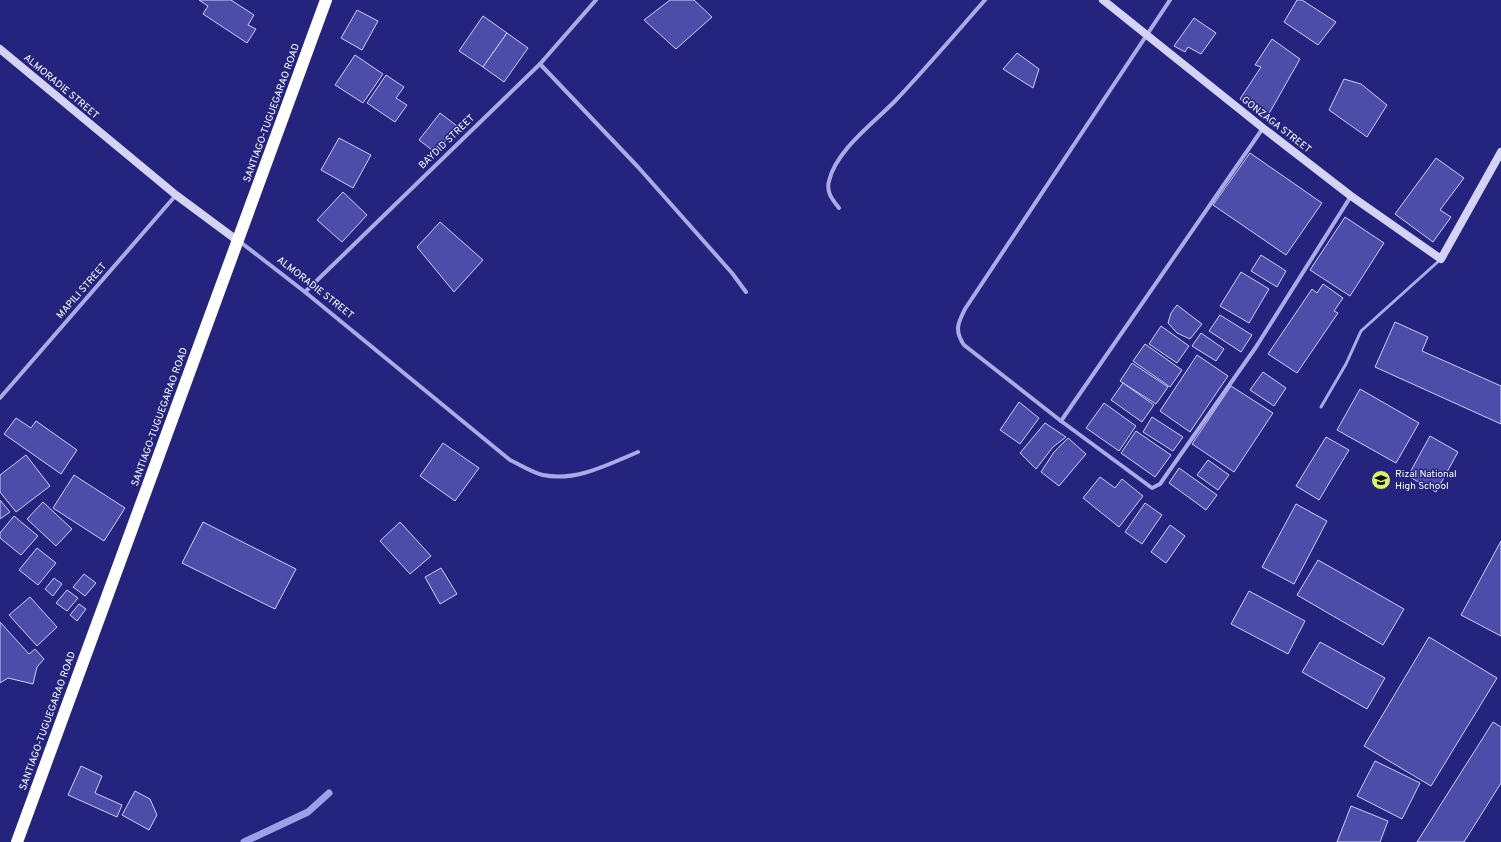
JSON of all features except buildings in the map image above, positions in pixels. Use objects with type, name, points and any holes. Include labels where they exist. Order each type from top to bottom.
[{"type":"highway","name":"SANTIAGO-TUGUEGARAO ROAD","points":[[16,842],[326,0]]},
{"type":"street","name":"BAYDID STREET","points":[[305,292],[540,64],[596,0]]},
{"type":"street","points":[[839,208],[831,198],[828,191],[828,181],[833,169],[845,150],[896,100],[985,0]]},
{"type":"street","name":"GONZAGA STREET","points":[[1103,0],[1235,106],[1351,196],[1441,260]]},
{"type":"street","points":[[1170,0],[965,309],[957,332],[964,345],[1061,421],[1152,488],[1160,484],[1256,347],[1351,196]]},
{"type":"street","name":"ALMORADIE STREET","points":[[0,49],[176,195],[305,292],[510,460],[531,471],[544,475],[575,475],[598,469],[638,452]]},
{"type":"street","points":[[540,64],[638,167],[732,273],[746,292]]},
{"type":"street","points":[[1061,421],[1263,128]]},
{"type":"street","points":[[1441,260],[1501,152]]},
{"type":"street","name":"MAPILI STREET","points":[[0,398],[176,195]]},
{"type":"lane","points":[[1321,407],[1346,364],[1361,331],[1441,260]]},
{"type":"waterway","points":[[244,842],[308,812],[329,793]]},
{"type":"place","name":"Rizal National High School","points":[[1381,480]]}]
